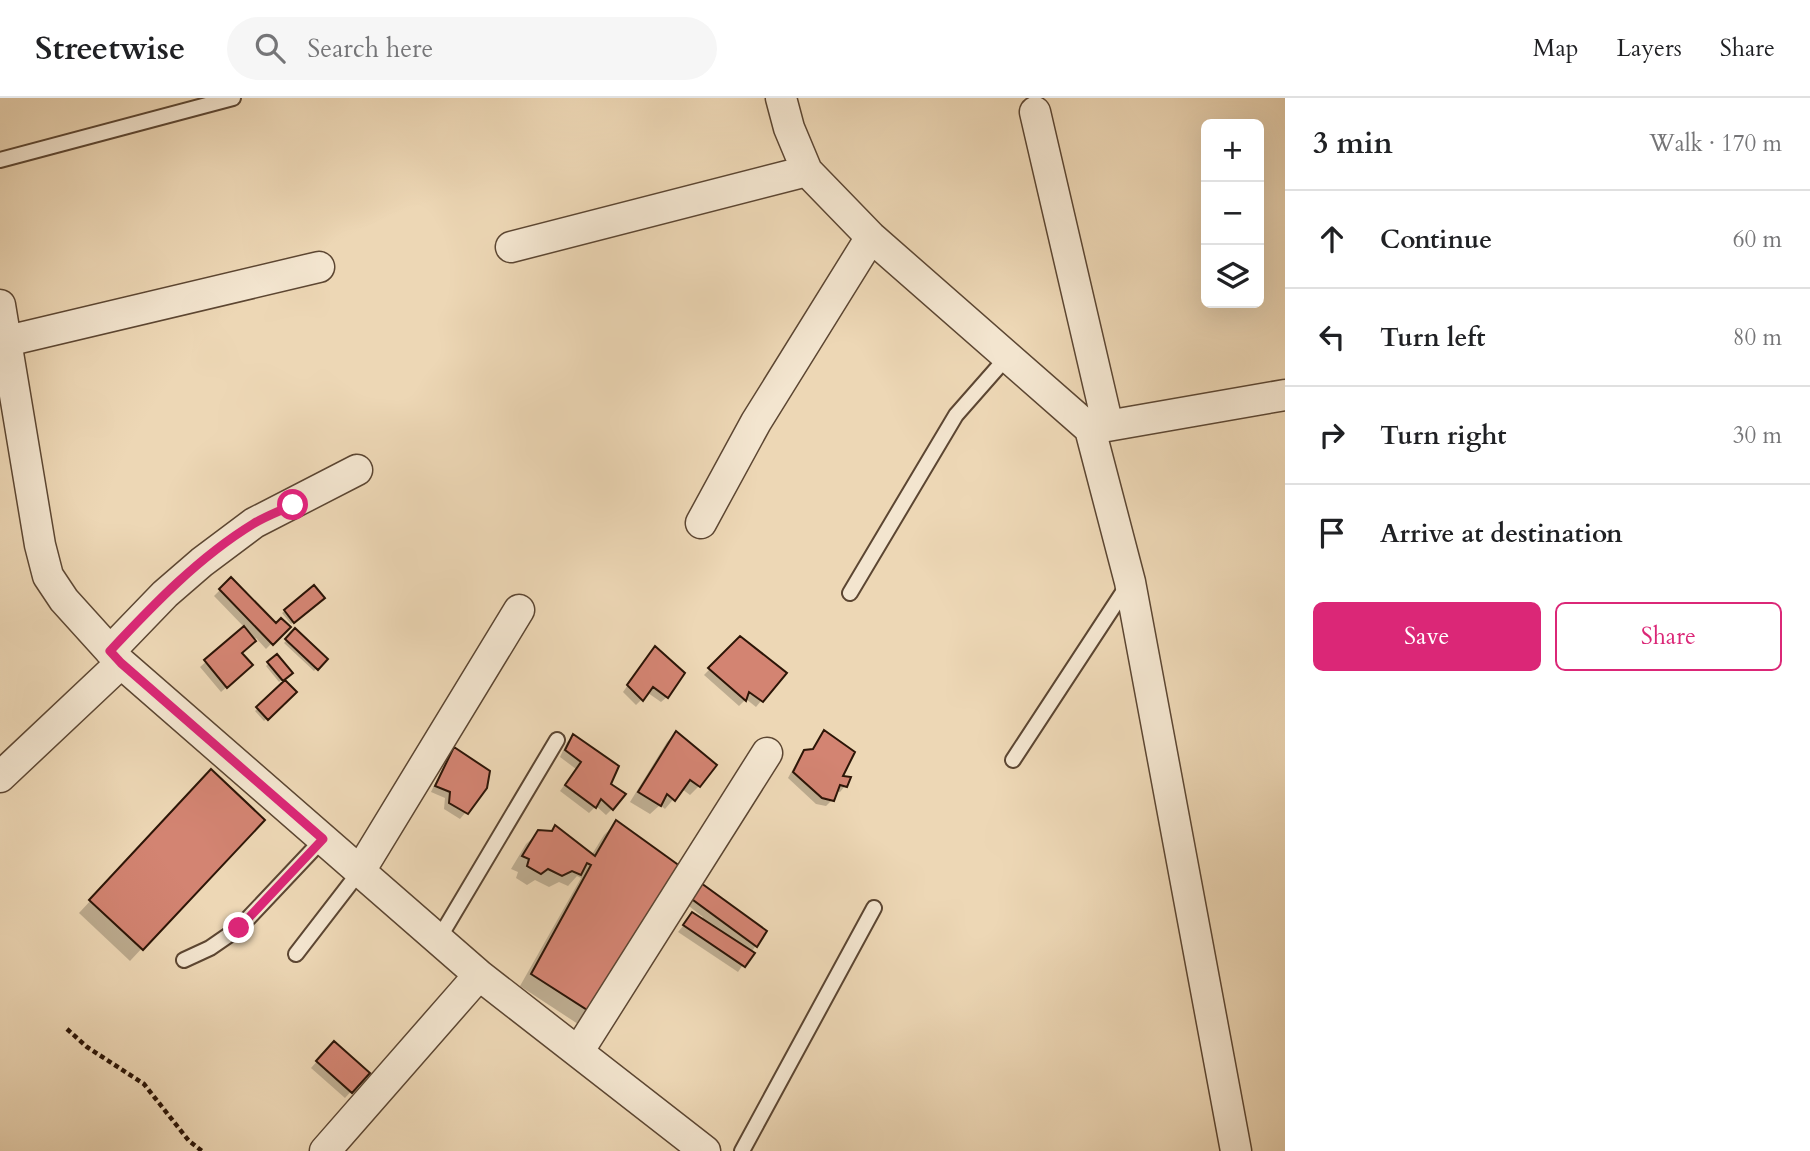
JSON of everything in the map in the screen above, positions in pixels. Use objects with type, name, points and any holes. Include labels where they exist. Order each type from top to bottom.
[{"type":"street","points":[[781,98],[789,128],[807,171],[871,237],[1007,357],[1099,428],[1285,395]]},
{"type":"street","points":[[1035,112],[1130,582],[1236,1151]]},
{"type":"street","points":[[511,247],[807,171]]},
{"type":"street","points":[[701,523],[756,422],[871,237]]},
{"type":"street","points":[[7,341],[319,267]]},
{"type":"street","points":[[0,305],[40,545],[48,576],[64,600],[116,657],[438,940],[705,1151]]},
{"type":"street","points":[[0,777],[116,657],[165,594],[202,562],[254,523],[357,470]]},
{"type":"street","points":[[360,871],[519,610]]},
{"type":"street","points":[[578,1052],[767,753]]},
{"type":"street","points":[[325,1151],[479,975]]},
{"type":"lane","points":[[0,160],[233,98]]},
{"type":"lane","points":[[850,593],[956,415],[1007,357]]},
{"type":"lane","points":[[1013,760],[1130,582]]},
{"type":"lane","points":[[438,940],[557,740]]},
{"type":"lane","points":[[184,960],[210,948],[239,928],[323,839]]},
{"type":"lane","points":[[296,954],[360,871]]},
{"type":"lane","points":[[741,1151],[874,908]]},
{"type":"path","points":[[67,1029],[87,1046],[144,1084],[189,1141],[202,1151]]},
{"type":"building","points":[[231,577],[276,623],[281,618],[291,627],[273,645],[219,589]]},
{"type":"building","points":[[314,585],[325,598],[294,623],[284,610]]},
{"type":"building","points":[[244,626],[256,641],[242,653],[253,665],[227,688],[204,660]]},
{"type":"building","points":[[295,628],[328,659],[318,670],[285,639]]},
{"type":"building","points":[[740,636],[787,673],[763,702],[749,692],[746,701],[708,668]]},
{"type":"building","points":[[655,646],[685,673],[668,698],[653,687],[643,701],[627,685]]},
{"type":"building","points":[[277,654],[293,673],[283,681],[267,662]]},
{"type":"building","points":[[285,680],[297,692],[268,720],[256,707]]},
{"type":"building","points":[[824,730],[855,752],[843,776],[851,777],[847,787],[840,785],[834,801],[822,798],[793,772],[804,750],[813,749]]},
{"type":"building","points":[[676,731],[717,765],[700,787],[690,780],[675,801],[667,794],[661,806],[638,792]]},
{"type":"building","points":[[573,734],[619,766],[611,784],[626,794],[613,810],[601,799],[596,808],[565,785],[581,762],[565,750]]},
{"type":"building","points":[[454,747],[490,771],[487,788],[468,814],[449,803],[450,792],[435,786]]},
{"type":"building","points":[[211,769],[265,820],[143,950],[89,900]]},
{"type":"building","points":[[616,820],[684,869],[592,1013],[531,974],[591,865],[587,863],[581,875],[572,871],[562,876],[548,869],[541,874],[527,866],[529,859],[522,856],[538,830],[552,831],[555,825],[595,856]]},
{"type":"building","points":[[701,883],[767,931],[757,947],[689,897]]},
{"type":"building","points":[[692,912],[755,953],[745,967],[683,925]]},
{"type":"building","points":[[334,1041],[370,1073],[352,1093],[316,1061]]},
{"type":"route","points":[[239,928],[323,839],[110,651],[146,612],[202,562],[254,523],[293,505]]}]
